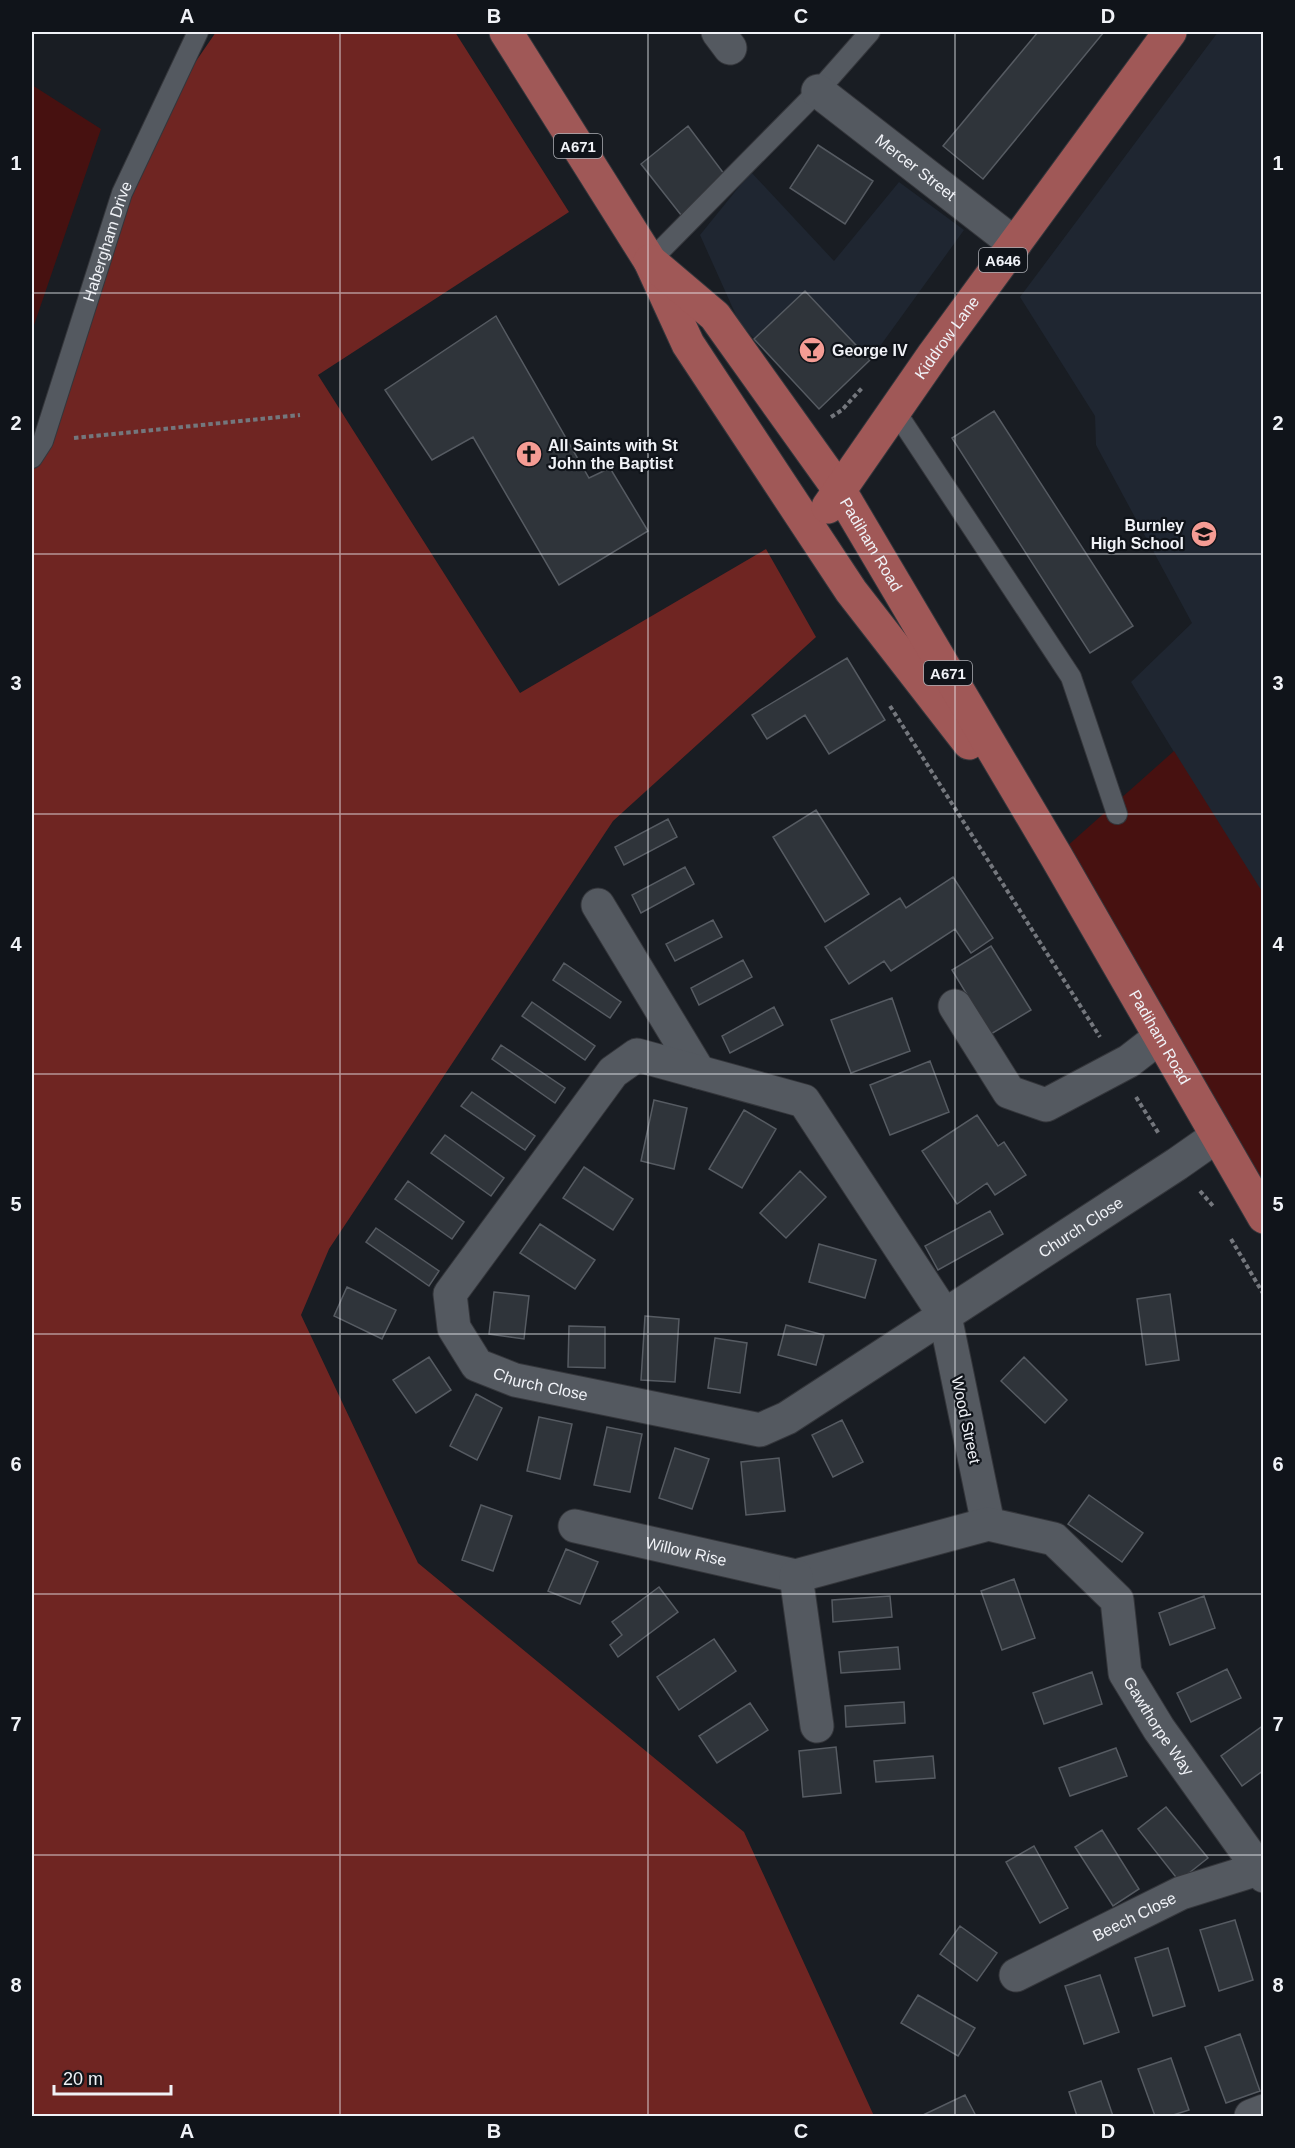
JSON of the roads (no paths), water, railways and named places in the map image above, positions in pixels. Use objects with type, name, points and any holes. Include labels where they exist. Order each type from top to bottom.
[{"type":"main road","name":"Padiham Road","points":[[506,32],[650,261],[688,344],[851,591],[1056,856]]},
{"type":"main road","name":"Kiddrow Lane","points":[[811,531],[896,412],[934,354],[1170,32]]},
{"type":"main road","name":"Padiham Road","points":[[650,261],[715,316],[840,490],[1056,856],[1263,1217]]},
{"type":"street","name":"Mercer Street","points":[[818,91],[1015,244]]},
{"type":"street","points":[[598,905],[699,1072]]},
{"type":"street","points":[[955,1006],[1009,1092],[1046,1105],[1129,1061],[1160,1037]]},
{"type":"street","name":"Church Close","points":[[945,1316],[804,1101],[637,1055],[613,1072],[450,1294],[454,1328],[477,1365],[515,1380],[760,1430],[787,1418],[945,1316],[1177,1164],[1217,1136]]},
{"type":"street","name":"Wood Street","points":[[945,1316],[988,1524]]},
{"type":"street","name":"Willow Rise","points":[[575,1526],[796,1576],[988,1524]]},
{"type":"street","name":"Gawthorpe Way","points":[[988,1524],[1054,1539],[1117,1600],[1125,1673],[1159,1729],[1261,1873]]},
{"type":"street","points":[[796,1576],[817,1726]]},
{"type":"street","name":"Beech Close","points":[[1016,1975],[1181,1893],[1261,1873]]},
{"type":"street","points":[[1251,2116],[1263,2111]]},
{"type":"lane","name":"Habergham Drive","points":[[32,458],[43,441],[122,193],[198,32]]},
{"type":"lane","points":[[650,261],[818,91],[870,32]]},
{"type":"lane","points":[[896,412],[1071,676],[1117,814]]},
{"type":"place","name":"George IV","points":[[812,350]]},
{"type":"place","name":"All Saints with St John the Baptist","points":[[529,454]]},
{"type":"place","name":"Burnley High School","points":[[1204,534]]}]
